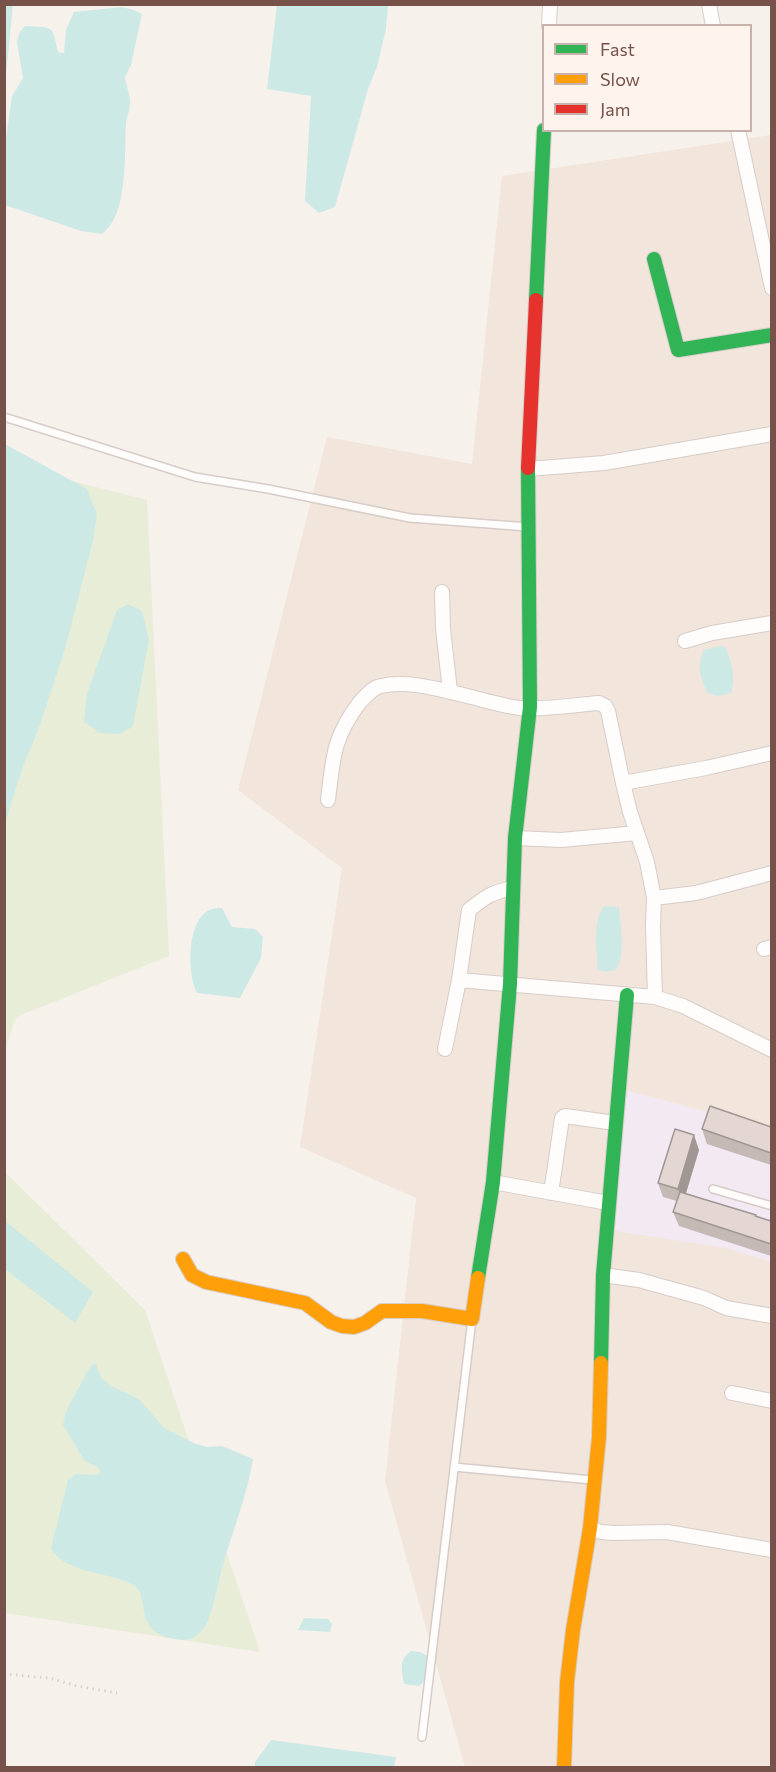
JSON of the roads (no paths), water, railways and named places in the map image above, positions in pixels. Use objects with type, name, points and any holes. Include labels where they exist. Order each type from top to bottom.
[{"type":"street","points":[[549,24],[550,4]]},
{"type":"street","points":[[709,4],[713,24]]},
{"type":"street","points":[[183,1259],[192,1275],[206,1282],[305,1303],[331,1322],[342,1326],[354,1327],[365,1323],[382,1311],[422,1311],[472,1319],[493,1182],[510,984],[515,838],[530,707],[528,470],[544,132]]},
{"type":"street","points":[[738,132],[771,288]]},
{"type":"street","points":[[654,259],[678,350],[771,335]]},
{"type":"street","points":[[528,470],[604,463],[771,434]]},
{"type":"street","points":[[442,592],[443,629],[450,692]]},
{"type":"street","points":[[685,641],[712,633],[771,623]]},
{"type":"street","points":[[328,800],[335,745],[351,715],[367,694],[379,686],[418,686],[520,708],[599,703],[605,706],[630,812],[647,862],[654,898],[655,997]]},
{"type":"street","points":[[623,783],[771,753]]},
{"type":"street","points":[[515,838],[561,840],[637,833]]},
{"type":"street","points":[[654,898],[696,893],[771,873]]},
{"type":"street","points":[[445,1049],[459,980],[469,910],[494,892],[513,888]]},
{"type":"street","points":[[459,980],[655,997],[683,1006],[771,1050]]},
{"type":"street","points":[[564,1767],[567,1682],[590,1528],[599,1437],[603,1275],[627,995]]},
{"type":"street","points":[[552,1193],[557,1139],[562,1118],[566,1116],[615,1123]]},
{"type":"street","points":[[493,1182],[608,1203]]},
{"type":"street","points":[[603,1275],[639,1280],[704,1298],[726,1308],[771,1316]]},
{"type":"street","points":[[732,1393],[771,1401]]},
{"type":"street","points":[[590,1528],[614,1533],[667,1532],[771,1550]]},
{"type":"lane","points":[[4,417],[195,477],[268,489],[410,518],[528,527]]},
{"type":"lane","points":[[713,1189],[771,1206]]},
{"type":"lane","points":[[422,1737],[472,1319]]},
{"type":"lane","points":[[454,1467],[594,1481]]},
{"type":"water","points":[[4,5],[13,5],[5,84]]},
{"type":"water","points":[[277,5],[388,5],[386,29],[377,67],[368,89],[335,207],[319,213],[305,201],[311,96],[267,89]]},
{"type":"water","points":[[122,7],[142,14],[131,65],[125,77],[130,103],[126,123],[125,166],[121,198],[111,225],[102,234],[81,231],[5,205],[5,145],[12,96],[23,78],[17,42],[19,33],[25,26],[46,27],[54,36],[58,52],[64,53],[66,30],[74,12]]},
{"type":"water","points":[[5,444],[87,489],[97,514],[93,541],[65,649],[5,823]]},
{"type":"water","points":[[128,604],[142,611],[149,640],[133,726],[120,734],[100,733],[84,722],[87,694],[117,610]]},
{"type":"water","points":[[725,647],[730,658],[733,681],[731,693],[717,696],[708,693],[701,677],[700,661],[704,650]]},
{"type":"water","points":[[604,906],[619,907],[622,939],[621,956],[616,970],[606,972],[598,970],[596,946],[598,920]]},
{"type":"water","points":[[222,908],[232,927],[255,929],[263,937],[261,958],[240,998],[197,993],[191,973],[191,947],[197,923],[203,914],[212,909]]},
{"type":"water","points":[[4,1220],[93,1292],[75,1323],[5,1269]]},
{"type":"water","points":[[96,1363],[101,1378],[111,1386],[139,1399],[164,1428],[196,1444],[208,1447],[222,1446],[253,1459],[208,1621],[204,1629],[190,1639],[172,1639],[156,1632],[146,1618],[138,1588],[132,1584],[76,1567],[57,1556],[51,1548],[68,1480],[76,1474],[100,1473],[99,1468],[84,1460],[63,1425],[66,1411],[90,1367]]},
{"type":"water","points":[[304,1618],[328,1619],[332,1624],[330,1632],[298,1630]]},
{"type":"water","points":[[411,1651],[428,1656],[426,1676],[419,1686],[404,1684],[403,1662]]},
{"type":"water","points":[[271,1740],[396,1757],[394,1767],[255,1767],[255,1762]]}]
